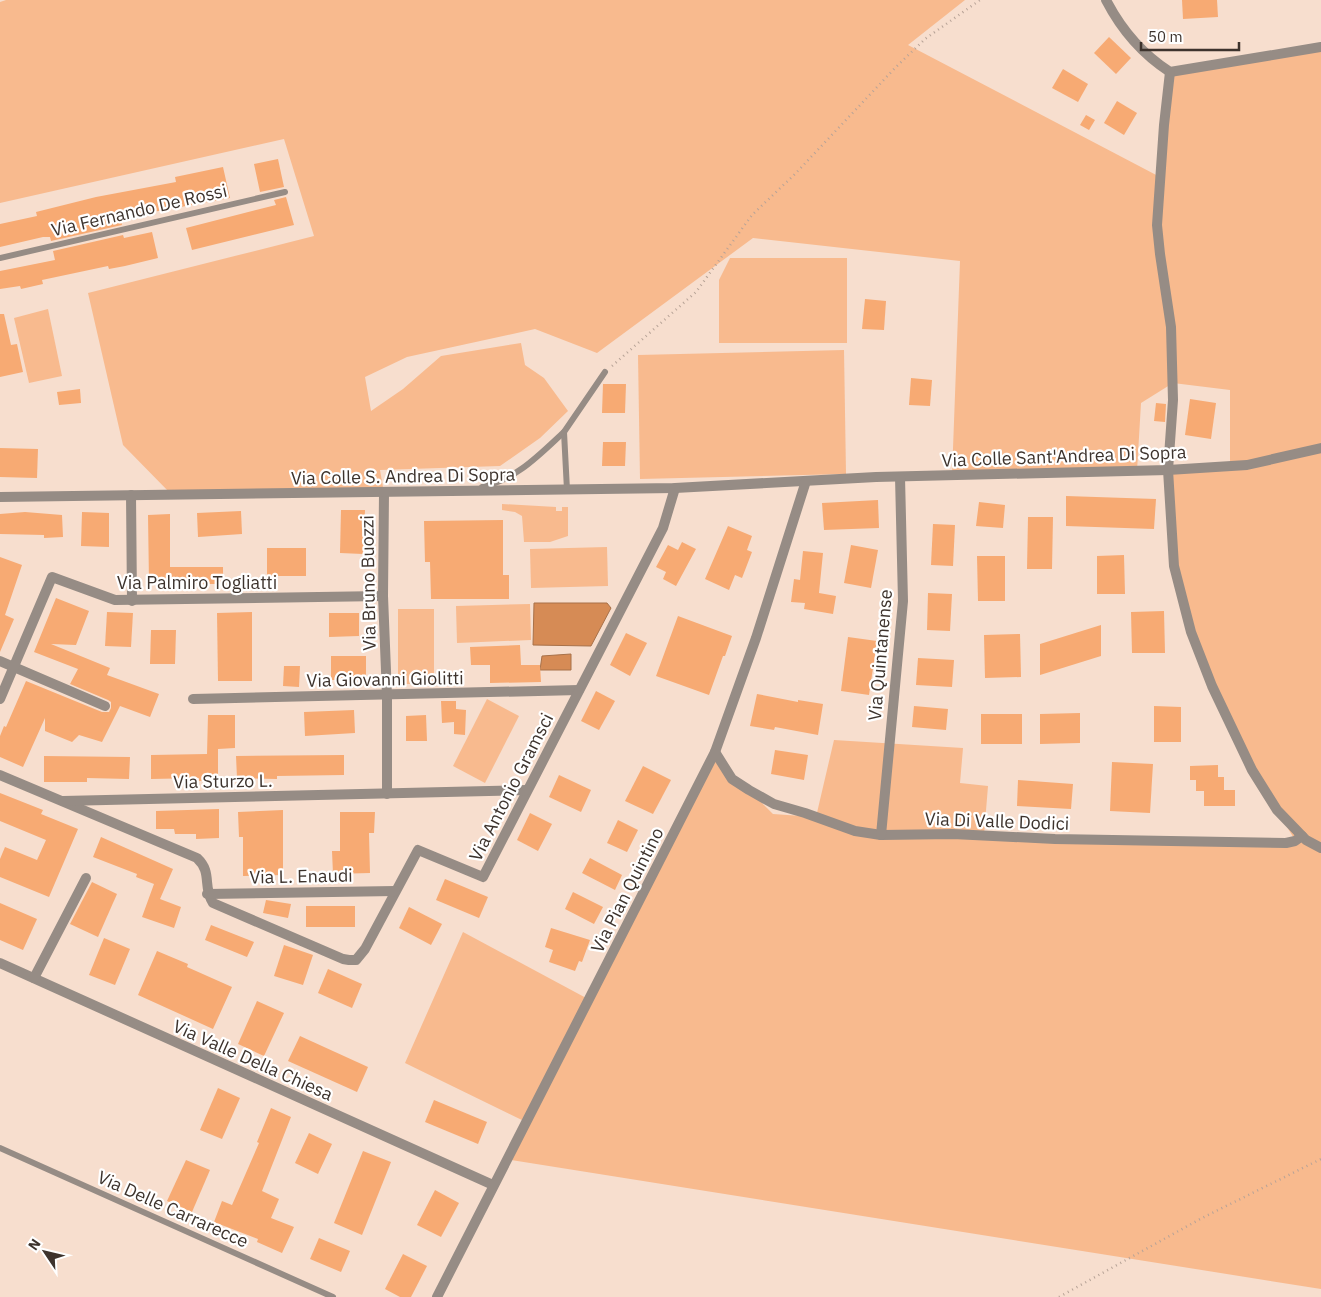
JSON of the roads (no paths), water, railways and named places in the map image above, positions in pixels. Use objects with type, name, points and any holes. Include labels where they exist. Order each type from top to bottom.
[{"type":"street","points":[[1106,0],[1140,49],[1170,72],[1321,48]]},
{"type":"street","points":[[1170,72],[1157,225],[1171,327],[1173,400],[1168,470],[1174,566],[1191,632],[1212,686],[1252,770],[1277,810],[1306,840],[1321,848]]},
{"type":"street","name":"Via Colle Sant'Andrea Di Sopra","points":[[806,481],[1247,466],[1321,448]]},
{"type":"street","name":"Via Quintanense","points":[[881,835],[903,601],[900,477]]},
{"type":"street","name":"Via Colle S. Andrea Di Sopra","points":[[0,497],[675,488],[806,481]]},
{"type":"street","name":"Via Pian Quintino","points":[[437,1297],[715,752],[756,638],[806,481]]},
{"type":"street","name":"Via Antonio Gramsci","points":[[207,894],[213,903],[344,959],[354,960],[365,949],[418,850],[483,877],[663,528],[675,488]]},
{"type":"street","name":"Via Bruno Buozzi","points":[[384,492],[383,596],[387,696],[387,794]]},
{"type":"street","points":[[131,495],[132,601]]},
{"type":"street","name":"Via Palmiro Togliatti","points":[[13,666],[52,577],[115,600],[132,601],[383,596]]},
{"type":"street","points":[[0,661],[105,706]]},
{"type":"street","points":[[0,699],[13,666]]},
{"type":"street","name":"Via Giovanni Giolitti","points":[[193,699],[387,696],[579,690]]},
{"type":"street","name":"Via Di Valle Dodici","points":[[715,752],[732,779],[749,790],[774,804],[805,813],[855,832],[881,835],[953,834],[1055,839],[1286,843],[1295,841],[1302,836]]},
{"type":"street","points":[[0,775],[197,858],[204,864],[206,871],[207,894]]},
{"type":"street","name":"Via Sturzo L.","points":[[60,801],[527,790]]},
{"type":"street","points":[[34,978],[86,878]]},
{"type":"street","name":"Via L. Enaudi","points":[[207,894],[395,891]]},
{"type":"street","name":"Via Valle Della Chiesa","points":[[0,963],[493,1185]]},
{"type":"lane","name":"Via Fernando De Rossi","points":[[0,258],[285,192]]},
{"type":"lane","points":[[462,491],[494,484],[523,469],[564,432],[604,372]]},
{"type":"lane","points":[[564,432],[567,490]]},
{"type":"lane","name":"Via Delle Carrarecce","points":[[0,1148],[333,1297]]}]
